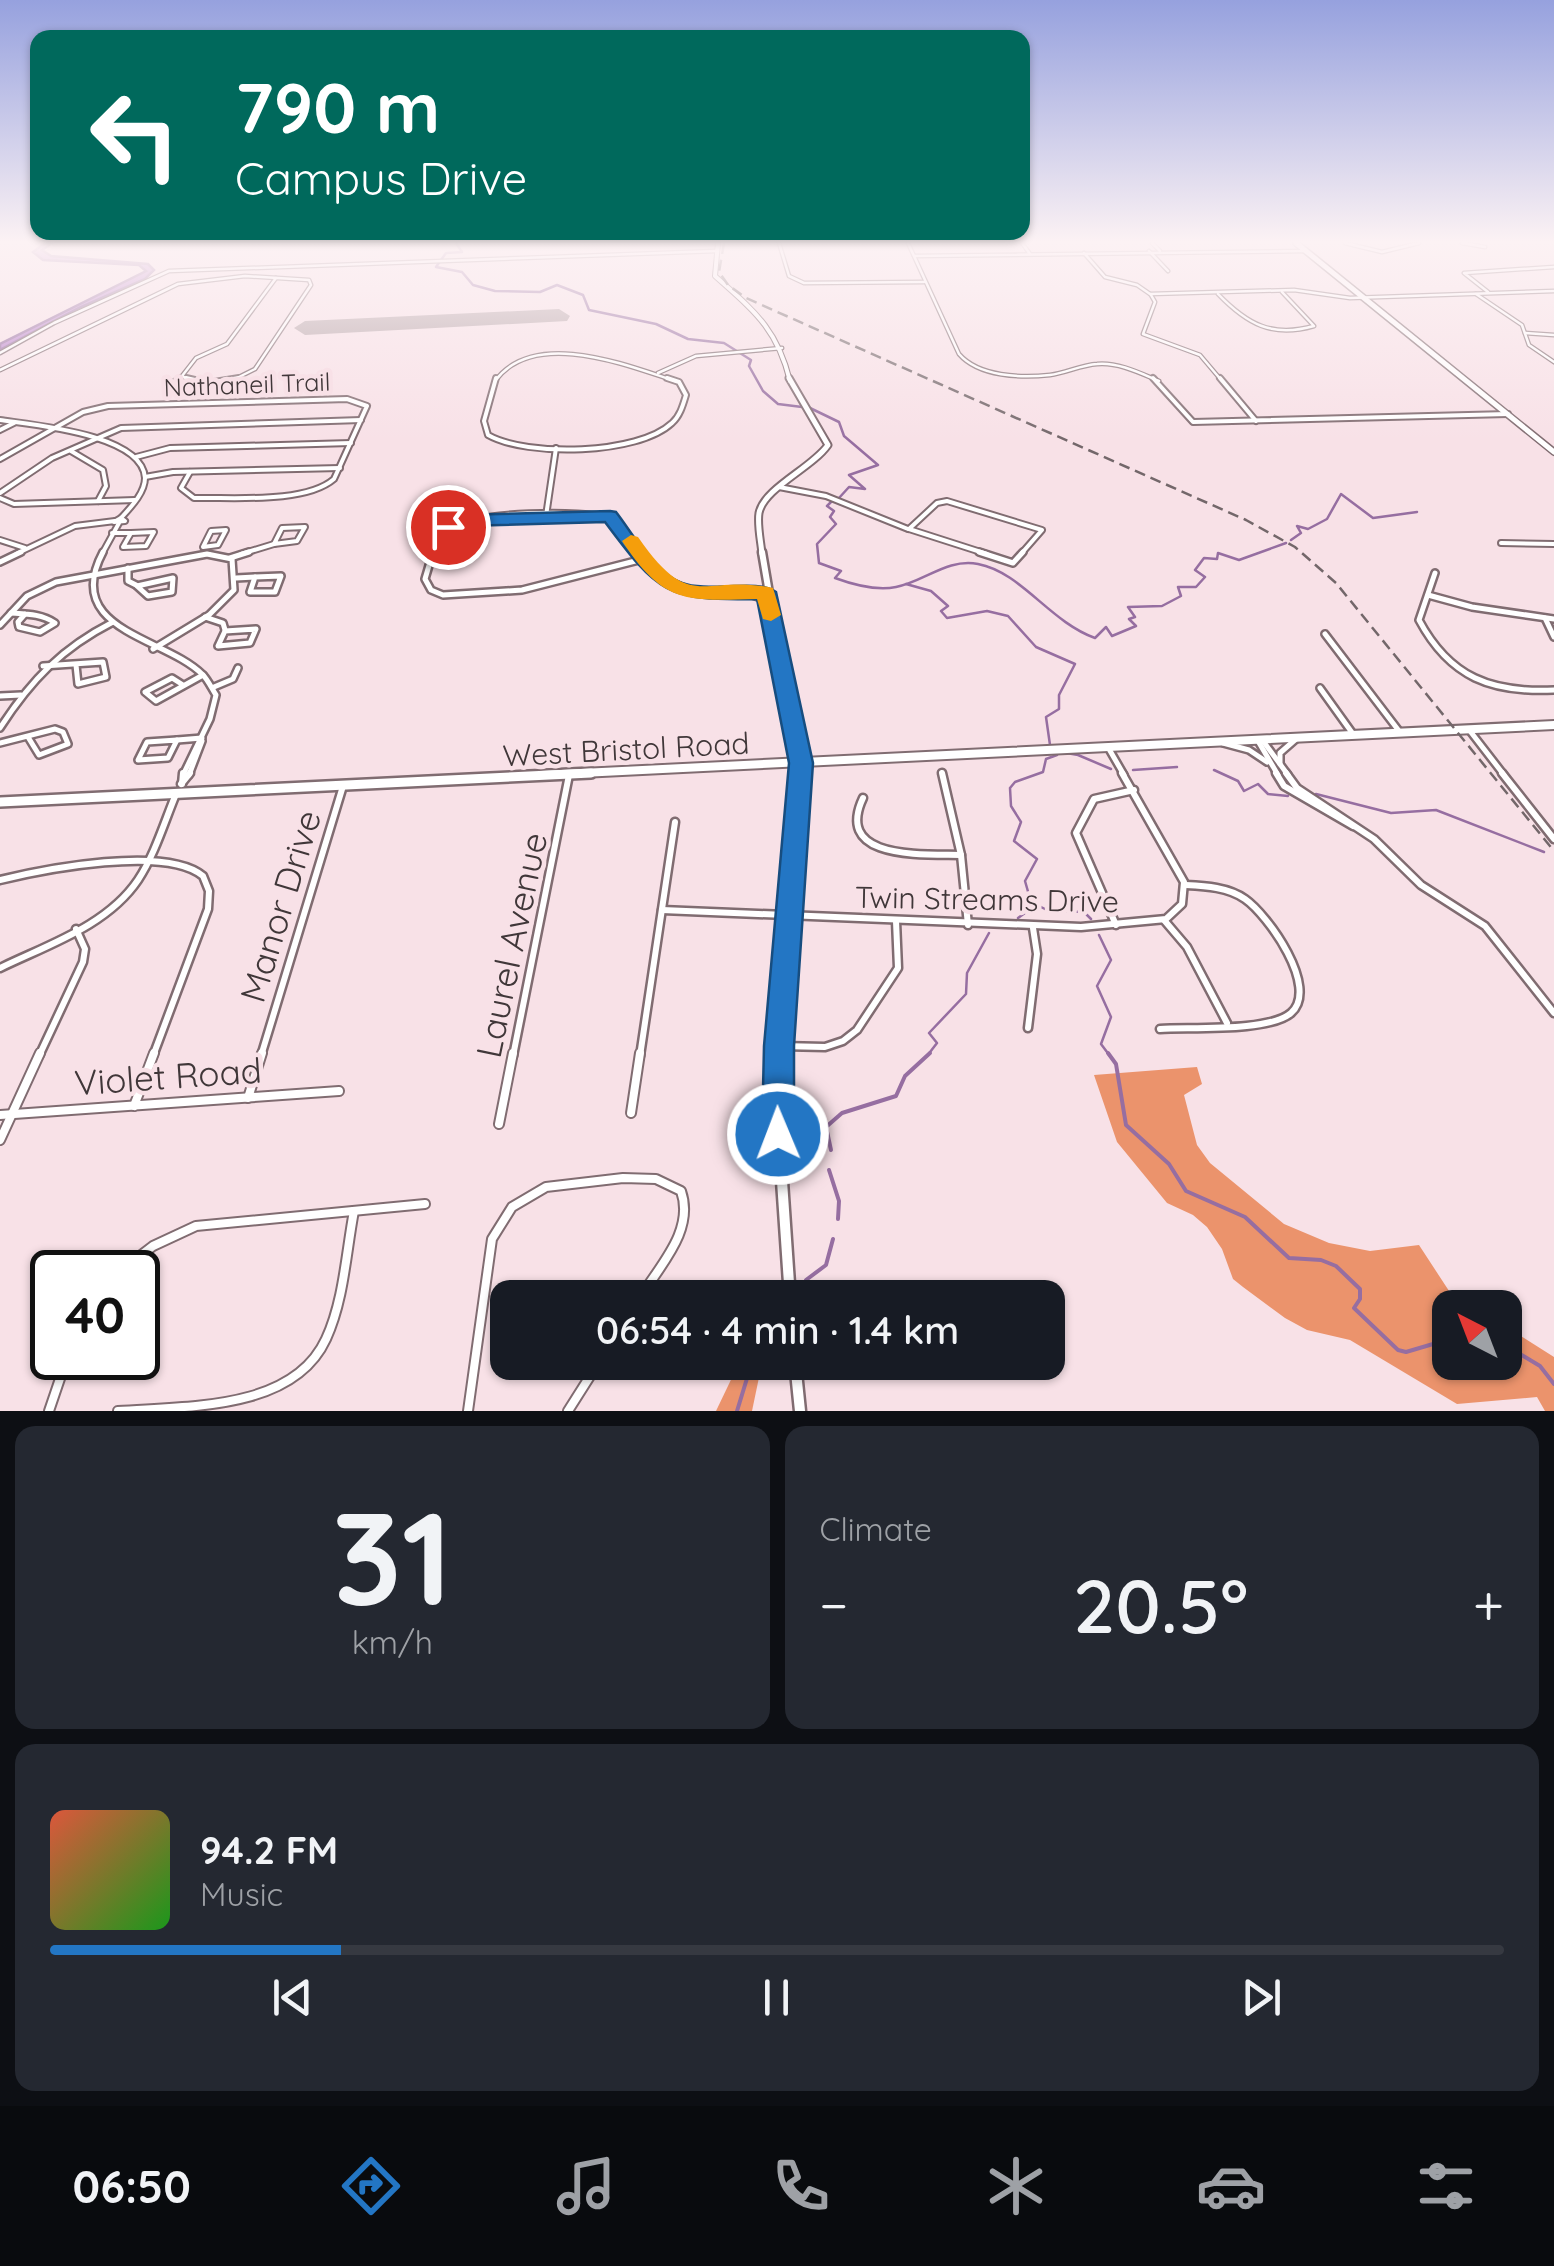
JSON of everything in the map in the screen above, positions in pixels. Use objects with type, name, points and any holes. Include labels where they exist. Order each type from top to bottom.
[{"type":"main road","points":[[1377,309],[1554,452]]},
{"type":"main road","name":"West Bristol Road","points":[[0,802],[179,789],[344,786],[1554,725]]},
{"type":"street","points":[[0,353],[89,309]]},
{"type":"street","points":[[0,370],[127,309]]},
{"type":"street","points":[[254,309],[228,344],[196,358],[183,378],[173,383],[250,380],[247,376],[295,309]]},
{"type":"street","points":[[752,309],[781,347],[791,387],[826,436],[828,448],[764,499],[759,512],[767,596],[801,763],[776,1104],[789,1280]]},
{"type":"street","points":[[938,309],[960,356],[973,366],[1024,376],[1051,375],[1096,364],[1119,366],[1158,380],[1192,422],[1508,414]]},
{"type":"street","points":[[1152,309],[1143,334],[1200,355],[1256,421]]},
{"type":"street","points":[[1234,309],[1252,326],[1275,330],[1314,326],[1300,309]]},
{"type":"street","points":[[1497,309],[1522,326],[1529,344],[1554,362]]},
{"type":"street","points":[[1525,333],[1554,335]]},
{"type":"street","points":[[658,373],[688,358],[781,347]]},
{"type":"street","points":[[582,355],[658,373],[679,382],[686,391],[680,414],[672,424],[625,443],[556,448],[516,446],[486,432],[483,422],[494,385],[504,371],[534,359],[582,355]]},
{"type":"street","points":[[183,378],[190,382]]},
{"type":"street","name":"Nathaneil Trail","points":[[0,459],[87,411],[108,406],[347,399],[362,402],[367,408],[340,468],[325,490],[194,498],[182,490],[190,472]]},
{"type":"street","points":[[362,402],[369,400]]},
{"type":"street","points":[[0,420],[96,438],[122,446],[136,457],[145,477],[136,500],[118,521],[93,575],[96,597],[113,622],[203,674],[214,687],[216,705],[188,778],[179,789],[134,886],[117,904],[0,968]]},
{"type":"street","points":[[136,500],[14,504],[0,496],[71,450],[133,427],[361,420]]},
{"type":"street","points":[[0,430],[14,423]]},
{"type":"street","points":[[136,457],[170,448],[351,443]]},
{"type":"street","points":[[546,516],[556,448]]},
{"type":"street","points":[[71,450],[103,470],[106,486],[98,501]]},
{"type":"street","points":[[145,477],[340,468]]},
{"type":"street","points":[[779,487],[826,496],[909,530],[1013,563],[1042,530],[947,501],[937,503],[909,530]]},
{"type":"street","points":[[644,559],[522,590],[452,596],[436,592],[426,579],[439,535],[461,521],[610,516],[644,559],[660,580],[687,592],[767,596]]},
{"type":"street","points":[[0,562],[75,526],[118,521]]},
{"type":"street","points":[[0,625],[27,596],[44,586],[199,555],[230,558],[297,541],[304,528],[282,528],[274,544]]},
{"type":"street","points":[[199,555],[203,546],[212,531],[226,530],[218,545],[203,546]]},
{"type":"street","points":[[112,533],[154,532],[146,546],[123,547],[131,533]]},
{"type":"street","points":[[0,540],[26,549]]},
{"type":"street","points":[[1501,543],[1554,544]]},
{"type":"street","points":[[153,648],[205,617],[234,590],[236,578],[230,558]]},
{"type":"street","points":[[128,568],[128,581],[148,596],[172,592],[173,578],[137,586]]},
{"type":"street","points":[[1435,573],[1418,617],[1420,624],[1466,676],[1506,691],[1554,690]]},
{"type":"street","points":[[236,578],[258,576],[281,576],[275,592],[250,592],[256,577]]},
{"type":"street","points":[[1428,595],[1472,607],[1554,618]]},
{"type":"street","points":[[11,613],[26,614],[53,620],[55,623],[43,631],[30,631],[17,624],[26,614]]},
{"type":"street","points":[[205,617],[223,623],[225,630],[218,646],[250,643],[256,629],[225,630]]},
{"type":"street","points":[[1545,618],[1554,637]]},
{"type":"street","points":[[0,728],[43,666],[75,641],[113,622]]},
{"type":"street","points":[[1325,634],[1401,734]]},
{"type":"street","points":[[43,666],[102,662],[106,676],[78,684],[76,665]]},
{"type":"street","points":[[214,687],[233,680],[238,668]]},
{"type":"street","points":[[182,686],[172,678],[146,692],[156,700],[182,686],[203,674]]},
{"type":"street","points":[[1320,688],[1354,736]]},
{"type":"street","points":[[0,696],[21,695]]},
{"type":"street","points":[[0,742],[60,730],[68,744],[41,755],[28,737]]},
{"type":"street","points":[[1470,730],[1554,839]]},
{"type":"street","points":[[178,740],[168,758],[138,760],[147,742],[202,738]]},
{"type":"street","points":[[1280,767],[1280,754],[1296,739]]},
{"type":"street","points":[[1261,741],[1270,766]]},
{"type":"street","points":[[1261,741],[1301,791],[1381,846],[1408,876],[1485,926],[1554,1013]]},
{"type":"street","points":[[1220,743],[1249,750],[1270,766],[1292,793],[1360,830]]},
{"type":"street","points":[[1109,749],[1185,884],[1182,904],[1164,920],[1187,947],[1228,1024]]},
{"type":"street","points":[[942,772],[961,855],[968,925]]},
{"type":"street","name":"Laurel Avenue","points":[[499,1124],[563,817],[568,775]]},
{"type":"street","name":"Manor Drive","points":[[248,1098],[344,786]]},
{"type":"street","points":[[1116,925],[1076,834],[1094,799],[1134,790]]},
{"type":"street","points":[[864,798],[855,814],[856,825],[876,847],[896,853],[961,855]]},
{"type":"street","points":[[631,1113],[675,822]]},
{"type":"street","points":[[0,880],[40,870],[146,864],[180,864],[204,877],[210,896],[134,1106]]},
{"type":"street","points":[[1160,1029],[1290,1014],[1300,1004],[1302,983],[1259,912],[1247,900],[1221,888],[1185,884]]},
{"type":"street","name":"Twin Streams Drive","points":[[662,910],[1032,928],[1164,920]]},
{"type":"street","points":[[779,1046],[825,1047],[843,1041],[856,1030],[898,968],[896,922]]},
{"type":"street","points":[[1028,1028],[1038,954],[1032,928]]},
{"type":"street","points":[[0,1140],[83,962],[85,949],[76,929]]},
{"type":"street","name":"Violet Road","points":[[0,1115],[339,1091]]},
{"type":"street","points":[[468,1411],[492,1239],[498,1224],[520,1199],[546,1186],[638,1176],[668,1182],[679,1190],[685,1205],[684,1222],[650,1280]]},
{"type":"street","points":[[147,1250],[196,1226],[425,1204]]},
{"type":"street","points":[[118,1411],[223,1406],[280,1390],[315,1361],[331,1324],[354,1211]]},
{"type":"street","points":[[48,1411],[59,1380]]},
{"type":"street","points":[[568,1411],[588,1380]]},
{"type":"street","points":[[797,1380],[800,1411]]},
{"type":"shaded area","points":[[70,309],[77,309],[0,350],[0,344]]},
{"type":"shaded area","points":[[1197,1067],[1202,1084],[1184,1095],[1197,1145],[1210,1163],[1284,1224],[1329,1243],[1370,1251],[1419,1245],[1448,1290],[1432,1290],[1432,1380],[1522,1380],[1522,1337],[1554,1357],[1554,1411],[1545,1411],[1537,1397],[1457,1404],[1350,1340],[1307,1330],[1285,1318],[1233,1279],[1222,1249],[1207,1227],[1193,1215],[1167,1203],[1117,1142],[1094,1075]]},
{"type":"shaded area","points":[[731,1380],[758,1380],[752,1411],[716,1411]]},
{"type":"waterway","points":[[589,309],[656,324],[688,339],[724,343],[751,360],[749,366],[763,391],[778,404],[810,408],[839,422],[844,436],[878,465],[849,475],[865,489],[849,487],[839,498]]},
{"type":"waterway","points":[[1291,540],[1301,533],[1297,526],[1308,529],[1327,519],[1341,494],[1373,518],[1417,512]]},
{"type":"waterway","points":[[832,501],[827,506],[834,511],[830,517],[836,524],[817,544],[819,563],[841,571],[835,578],[865,587],[906,584]]},
{"type":"waterway","points":[[906,584],[956,564],[978,564],[1008,577],[1064,621],[1095,638],[1106,627],[1112,636],[1136,626],[1129,619],[1135,617],[1128,607],[1162,606],[1181,596],[1178,587],[1196,587],[1205,577],[1195,570],[1204,558],[1217,559],[1218,553],[1239,560],[1286,543]]},
{"type":"waterway","points":[[906,584],[931,591],[948,606],[941,611],[947,618],[987,611],[1008,616],[1036,647],[1075,664],[1059,695],[1059,709],[1046,717],[1050,745]]},
{"type":"waterway","points":[[1055,751],[1078,755],[1111,769]]},
{"type":"waterway","points":[[1057,755],[1046,759],[1043,772],[1015,782],[1010,788],[1011,806],[1021,822],[1014,841],[1037,859],[1025,881],[1031,902],[1047,910],[1084,912],[1091,919]]},
{"type":"waterway","points":[[1133,770],[1177,767]]},
{"type":"waterway","points":[[1214,770],[1238,781],[1244,791],[1258,784],[1268,794],[1288,796]]},
{"type":"waterway","points":[[1316,794],[1391,813],[1436,810],[1544,852]]},
{"type":"waterway","points":[[1018,918],[1036,905]]},
{"type":"waterway","points":[[928,1055],[937,1043],[929,1033],[966,994],[967,973],[989,933]]},
{"type":"waterway","points":[[1099,935],[1111,960],[1097,986],[1111,1017],[1101,1044],[1110,1056]]},
{"type":"waterway","points":[[1108,1053],[1116,1064],[1126,1125],[1169,1164],[1186,1191],[1245,1217],[1289,1258],[1321,1260],[1336,1266],[1360,1289],[1360,1299],[1354,1308],[1398,1350],[1406,1352],[1432,1344]]},
{"type":"waterway","points":[[831,1150],[826,1127],[842,1113],[896,1096],[905,1076],[928,1055]]},
{"type":"waterway","points":[[829,1170],[839,1201],[838,1219]]},
{"type":"waterway","points":[[806,1280],[826,1265],[833,1239]]},
{"type":"waterway","points":[[1522,1355],[1540,1366],[1554,1384]]},
{"type":"waterway","points":[[737,1411],[746,1380]]},
{"type":"runway","points":[[305,328],[559,316]]},
{"type":"railway","points":[[770,309],[1246,520],[1295,547],[1336,583],[1554,851]]},
{"type":"slow traffic","points":[[631,541],[660,580],[673,587],[706,594],[766,592],[771,615]]},
{"type":"route","points":[[448,527],[461,521],[610,516],[652,571],[673,587],[706,594],[766,592],[801,763],[776,1093],[778,1134]]}]
